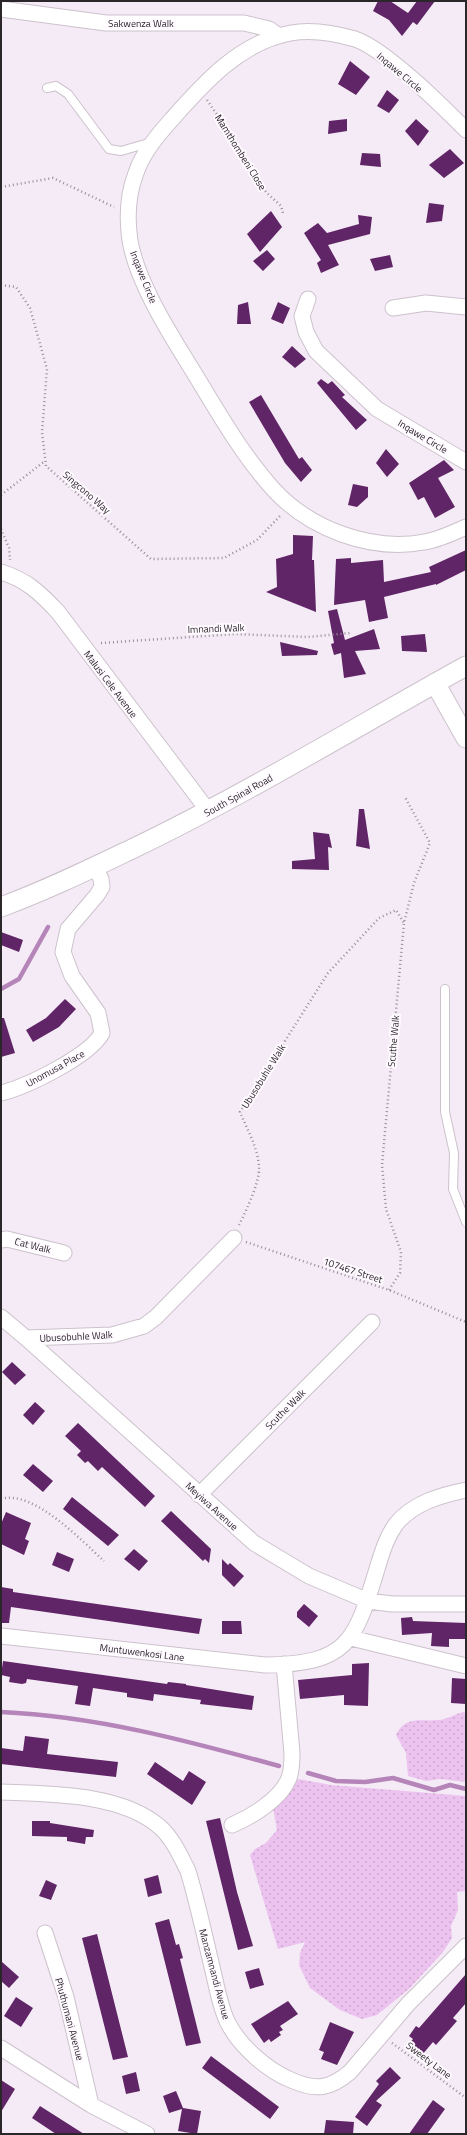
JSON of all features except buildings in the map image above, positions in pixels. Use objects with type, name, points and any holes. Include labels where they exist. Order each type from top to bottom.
[{"type":"street","name":"Sakwenza Walk","points":[[1,9],[106,23],[244,23],[270,29],[279,36]]},
{"type":"street","name":"Inqawe Circle","points":[[466,130],[388,59],[357,40],[322,32],[292,33],[279,36],[246,50],[224,65],[199,89],[153,142],[136,171],[129,197],[129,232],[135,261],[162,322],[252,464],[290,506],[326,527],[363,541],[399,544],[425,542],[466,527]]},
{"type":"street","name":"Inqawe Circle","points":[[308,299],[302,316],[306,332],[316,351],[377,409],[466,462]]},
{"type":"street","points":[[393,308],[426,302],[466,307]]},
{"type":"street","name":"Malusi Cele Avenue","points":[[6,573],[36,589],[58,612],[209,812]]},
{"type":"street","name":"South Spinal Road","points":[[1,906],[30,896],[95,867],[209,812],[466,666]]},
{"type":"street","points":[[435,683],[466,738]]},
{"type":"street","name":"Unomusa Place","points":[[1,1093],[22,1086],[75,1058],[92,1046],[102,1033],[98,1013],[72,976],[63,952],[68,929],[102,887],[101,878],[95,867]]},
{"type":"street","name":"Ubusobuhle Walk","points":[[26,1338],[112,1335],[144,1326],[156,1317],[234,1238]]},
{"type":"street","name":"Cat Walk","points":[[1,1240],[7,1239],[64,1253]]},
{"type":"street","name":"Meyiwa Avenue","points":[[1,1318],[26,1338],[254,1543],[283,1562],[309,1576],[368,1601],[392,1604],[466,1604]]},
{"type":"street","name":"Scuthe Walk","points":[[199,1495],[372,1322]]},
{"type":"street","name":"Muntuwenkosi Lane","points":[[1,1636],[211,1660],[284,1664],[324,1657],[338,1650],[351,1638],[359,1625],[386,1542],[397,1524],[411,1510],[427,1501],[466,1490]]},
{"type":"street","points":[[351,1638],[466,1666]]},
{"type":"street","points":[[232,1825],[260,1810],[283,1788],[289,1778],[292,1764],[284,1664]]},
{"type":"street","name":"Manzamnandi Avenue","points":[[1,1792],[91,1799],[116,1804],[136,1812],[161,1828],[178,1851],[188,1871],[227,2021],[242,2044],[263,2062],[285,2078],[312,2087],[324,2087],[338,2082],[350,2072],[431,1980],[466,1946]]},
{"type":"street","name":"Phuthumani Avenue","points":[[45,1933],[66,1997],[91,2105]]},
{"type":"street","points":[[1,2048],[91,2105],[147,2134]]},
{"type":"lane","points":[[47,88],[56,86],[64,90],[110,149],[121,151],[153,142]]},
{"type":"lane","points":[[446,989],[445,1112],[454,1153],[453,1189],[466,1222]]},
{"type":"path","name":"Mamthombeni Close","points":[[199,89],[229,132],[266,192],[281,206],[282,213]]},
{"type":"path","points":[[1,187],[53,178],[129,214]]},
{"type":"path","points":[[1,285],[16,287],[30,308],[47,370],[42,432],[45,461],[1,495]]},
{"type":"path","name":"Singcono Way","points":[[45,461],[46,466],[151,559],[224,558],[257,540],[290,506]]},
{"type":"path","points":[[1,529],[9,548],[6,573]]},
{"type":"path","name":"Imnandi Walk","points":[[82,645],[235,634],[308,637],[350,633]]},
{"type":"path","name":"Scuthe Walk","points":[[389,1290],[400,1273],[401,1252],[386,1209],[382,1165],[404,922],[414,883],[430,843],[405,797]]},
{"type":"path","name":"Ubusobuhle Walk","points":[[234,1238],[257,1180],[259,1168],[255,1146],[240,1112],[328,973],[379,918],[396,910],[404,922]]},
{"type":"path","name":"107467 Street","points":[[234,1238],[389,1290],[466,1322]]},
{"type":"path","points":[[1,1499],[7,1497],[20,1500],[41,1509],[104,1561]]},
{"type":"path","name":"Sweety Lane","points":[[382,2036],[466,2098]]},
{"type":"shaded area","points":[[463,1712],[466,1713],[466,1782],[440,1779],[426,1781],[408,1776],[406,1753],[396,1735],[404,1724],[420,1720],[441,1720]]},
{"type":"shaded area","points":[[298,1779],[331,1785],[466,1796],[466,1891],[457,1892],[458,1910],[451,1926],[452,1938],[443,1952],[409,1989],[377,2015],[362,2019],[340,2010],[310,1988],[299,1965],[300,1953],[305,1942],[278,1949],[250,1855],[255,1849],[266,1843],[277,1830],[273,1808]]},
{"type":"waterway","points":[[1,989],[19,979],[48,927]]},
{"type":"waterway","points":[[1,1712],[36,1714],[107,1724],[176,1739],[279,1766]]},
{"type":"waterway","points":[[308,1773],[336,1781],[365,1782],[393,1778],[434,1790],[450,1785],[466,1789]]}]
